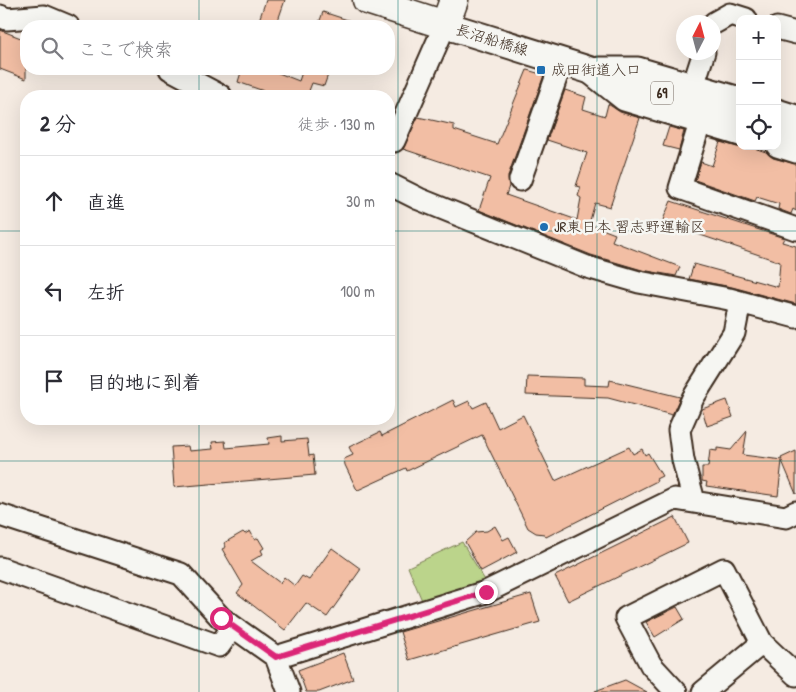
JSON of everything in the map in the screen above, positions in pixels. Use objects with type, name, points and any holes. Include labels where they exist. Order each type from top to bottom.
[{"type":"highway","points":[[366,0],[445,25],[454,0]]},
{"type":"main road","name":"長沼船橋線","points":[[445,25],[736,116]]},
{"type":"main road","points":[[781,130],[796,134]]},
{"type":"street","points":[[721,20],[730,14],[736,16]]},
{"type":"street","points":[[0,16],[7,18],[44,16],[54,20]]},
{"type":"street","points":[[395,139],[445,25]]},
{"type":"street","points":[[781,29],[796,33]]},
{"type":"street","points":[[694,84],[702,60]]},
{"type":"street","points":[[573,65],[638,68],[736,97]]},
{"type":"street","points":[[573,65],[624,100],[736,134]]},
{"type":"street","points":[[520,180],[573,65]]},
{"type":"street","points":[[181,75],[210,90]]},
{"type":"street","points":[[781,111],[796,116]]},
{"type":"street","points":[[700,123],[680,188],[796,229]]},
{"type":"street","points":[[781,147],[796,152]]},
{"type":"street","points":[[395,187],[419,199],[587,267],[640,282],[740,302],[796,317]]},
{"type":"street","points":[[694,501],[683,460],[679,430],[692,398],[734,333],[740,302]]},
{"type":"street","points":[[276,657],[486,592],[675,499],[786,517],[796,512]]},
{"type":"street","points":[[0,516],[181,574],[221,618],[276,657],[289,692]]},
{"type":"street","points":[[0,568],[219,646],[227,634]]},
{"type":"street","points":[[676,692],[651,665],[626,618],[724,569],[762,643],[796,675]]},
{"type":"street","points":[[703,692],[762,643]]},
{"type":"green space","points":[[462,542],[486,582],[423,603],[408,567]]},
{"type":"building","points":[[266,0],[285,0],[278,20],[259,20]]},
{"type":"building","points":[[323,12],[348,20],[320,20]]},
{"type":"building","points":[[0,30],[20,38],[20,75],[26,75],[26,79],[0,69]]},
{"type":"building","points":[[527,70],[544,75],[508,176],[509,186],[506,195],[577,220],[581,198],[578,196],[581,187],[576,186],[587,153],[547,140],[565,90],[586,97],[583,109],[605,116],[608,104],[620,112],[640,118],[610,207],[595,203],[589,224],[615,234],[612,241],[680,267],[676,276],[642,270],[591,255],[479,210],[490,178],[403,149],[418,117],[454,125],[454,130],[497,144]]},
{"type":"building","points":[[240,75],[284,75],[299,81],[301,75],[328,75],[324,86],[312,83],[309,90],[261,90],[238,82]]},
{"type":"building","points":[[669,127],[684,131],[679,150],[663,146]]},
{"type":"building","points":[[720,142],[736,147],[736,150],[760,150],[773,158],[796,164],[796,211],[793,209],[791,214],[778,209],[779,204],[757,197],[755,201],[695,180],[701,162],[712,166]]},
{"type":"building","points":[[671,201],[784,238],[782,242],[796,246],[796,304],[732,287],[689,279],[694,264],[778,287],[780,262],[662,222]]},
{"type":"building","points":[[527,376],[584,378],[584,385],[609,386],[610,380],[680,397],[672,415],[608,398],[526,395]]},
{"type":"building","points":[[453,400],[456,407],[469,401],[473,408],[486,402],[498,428],[523,415],[555,481],[629,447],[633,454],[642,449],[645,455],[648,453],[662,476],[656,479],[657,481],[546,537],[544,534],[536,533],[528,528],[482,435],[407,471],[406,468],[358,490],[356,488],[345,465],[344,459],[353,455],[349,447],[380,432],[382,436]]},
{"type":"building","points":[[727,400],[733,417],[707,426],[702,409]]},
{"type":"building","points":[[747,431],[743,455],[782,460],[781,458],[796,451],[796,494],[782,461],[778,496],[706,486],[707,482],[702,481],[702,467],[708,467],[710,450],[717,451],[717,448],[731,450]]},
{"type":"building","points":[[282,436],[282,441],[307,439],[309,456],[313,455],[315,475],[174,487],[171,447],[188,446],[189,451],[213,449],[212,442],[225,441],[226,448],[269,444],[268,438]]},
{"type":"building","points":[[675,517],[688,543],[568,601],[555,576]]},
{"type":"building","points":[[495,526],[503,540],[509,537],[517,552],[481,571],[465,542],[476,532],[487,531]]},
{"type":"building","points":[[250,531],[255,540],[258,538],[264,548],[261,550],[263,554],[251,561],[280,583],[284,577],[295,586],[302,576],[309,580],[332,548],[361,569],[327,617],[306,603],[285,630],[237,593],[243,585],[222,549],[226,547],[224,543],[243,532],[245,534]]},
{"type":"building","points":[[531,594],[540,622],[409,660],[400,632]]},
{"type":"building","points":[[677,607],[684,619],[655,637],[646,622]]},
{"type":"building","points":[[343,653],[353,679],[319,692],[306,692],[298,670]]},
{"type":"building","points":[[625,680],[647,692],[595,692],[595,691]]},
{"type":"place","name":"成田街道入口","points":[[541,70]]},
{"type":"place","name":"JR東日本 習志野運輸区","points":[[544,227]]},
{"type":"route","points":[[221,618],[276,657],[486,592]]}]
